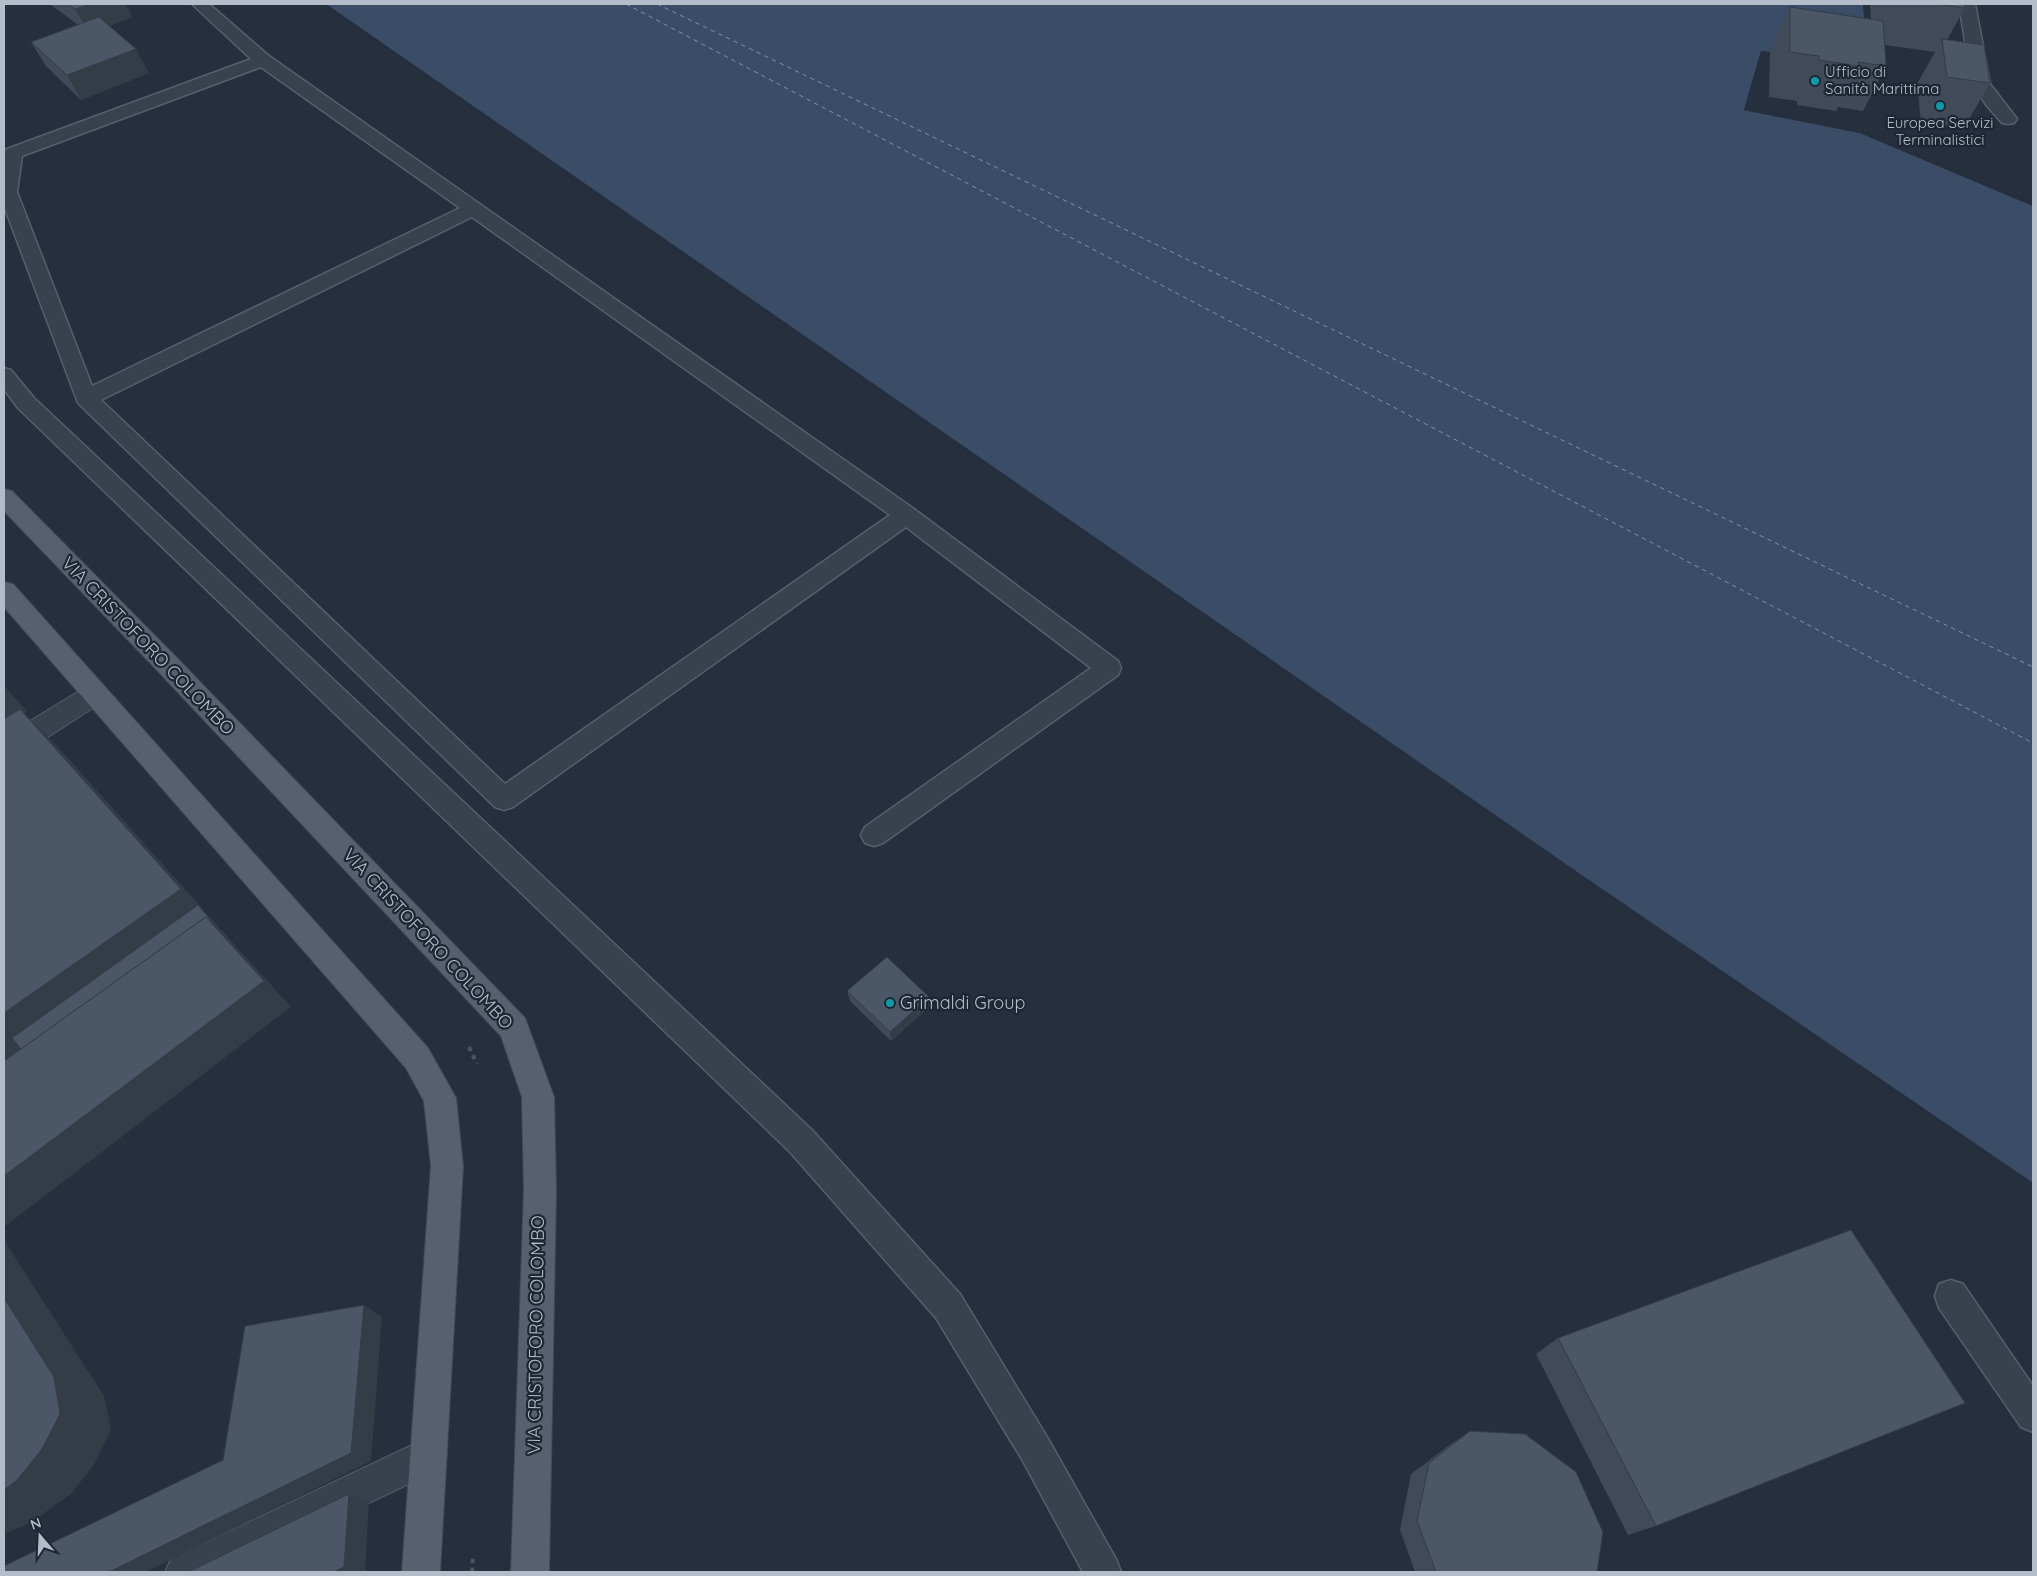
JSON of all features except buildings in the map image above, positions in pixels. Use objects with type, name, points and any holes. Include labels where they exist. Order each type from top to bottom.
[{"type":"main road","name":"VIA CRISTOFORO COLOMBO","points":[[4,497],[166,662],[514,1028],[538,1097],[540,1190],[530,1572]]},
{"type":"main road","points":[[4,592],[94,695],[168,774],[417,1058],[440,1098],[447,1166],[421,1572]]},
{"type":"street","points":[[4,751],[94,695]]},
{"type":"street","points":[[184,1572],[429,1455]]},
{"type":"lane","points":[[200,4],[264,60],[906,515],[1109,668],[874,835]]},
{"type":"lane","points":[[1968,4],[1981,84],[2008,119]]},
{"type":"lane","points":[[264,60],[13,153],[8,192],[86,398],[504,799],[906,515]]},
{"type":"lane","points":[[86,398],[474,209]]},
{"type":"lane","points":[[4,375],[26,403],[801,1140],[948,1306],[1035,1449],[1103,1572]]},
{"type":"lane","points":[[1951,1296],[2033,1415]]},
{"type":"water","points":[[326,4],[1863,4],[1868,64],[1761,51],[1744,110],[1860,133],[2033,206],[2033,1183],[1580,874]]},
{"type":"pier","points":[[323,4],[326,4],[1580,874],[2033,1183],[2033,1185],[1579,876]]},
{"type":"pier","points":[[1863,4],[1865,4],[1870,64],[1868,66],[1763,53],[1747,108],[1861,131],[2033,203],[2033,206],[1860,133],[1744,110],[1761,51],[1868,64]]},
{"type":"ferry route","points":[[626,4],[2033,743]]},
{"type":"ferry route","points":[[657,4],[2033,667]]},
{"type":"place","name":"Ufficio di Sanità Marittima","points":[[1815,81]]},
{"type":"place","name":"Europea Servizi Terminalistici","points":[[1940,106]]},
{"type":"place","name":"Grimaldi Group","points":[[890,1003]]}]
